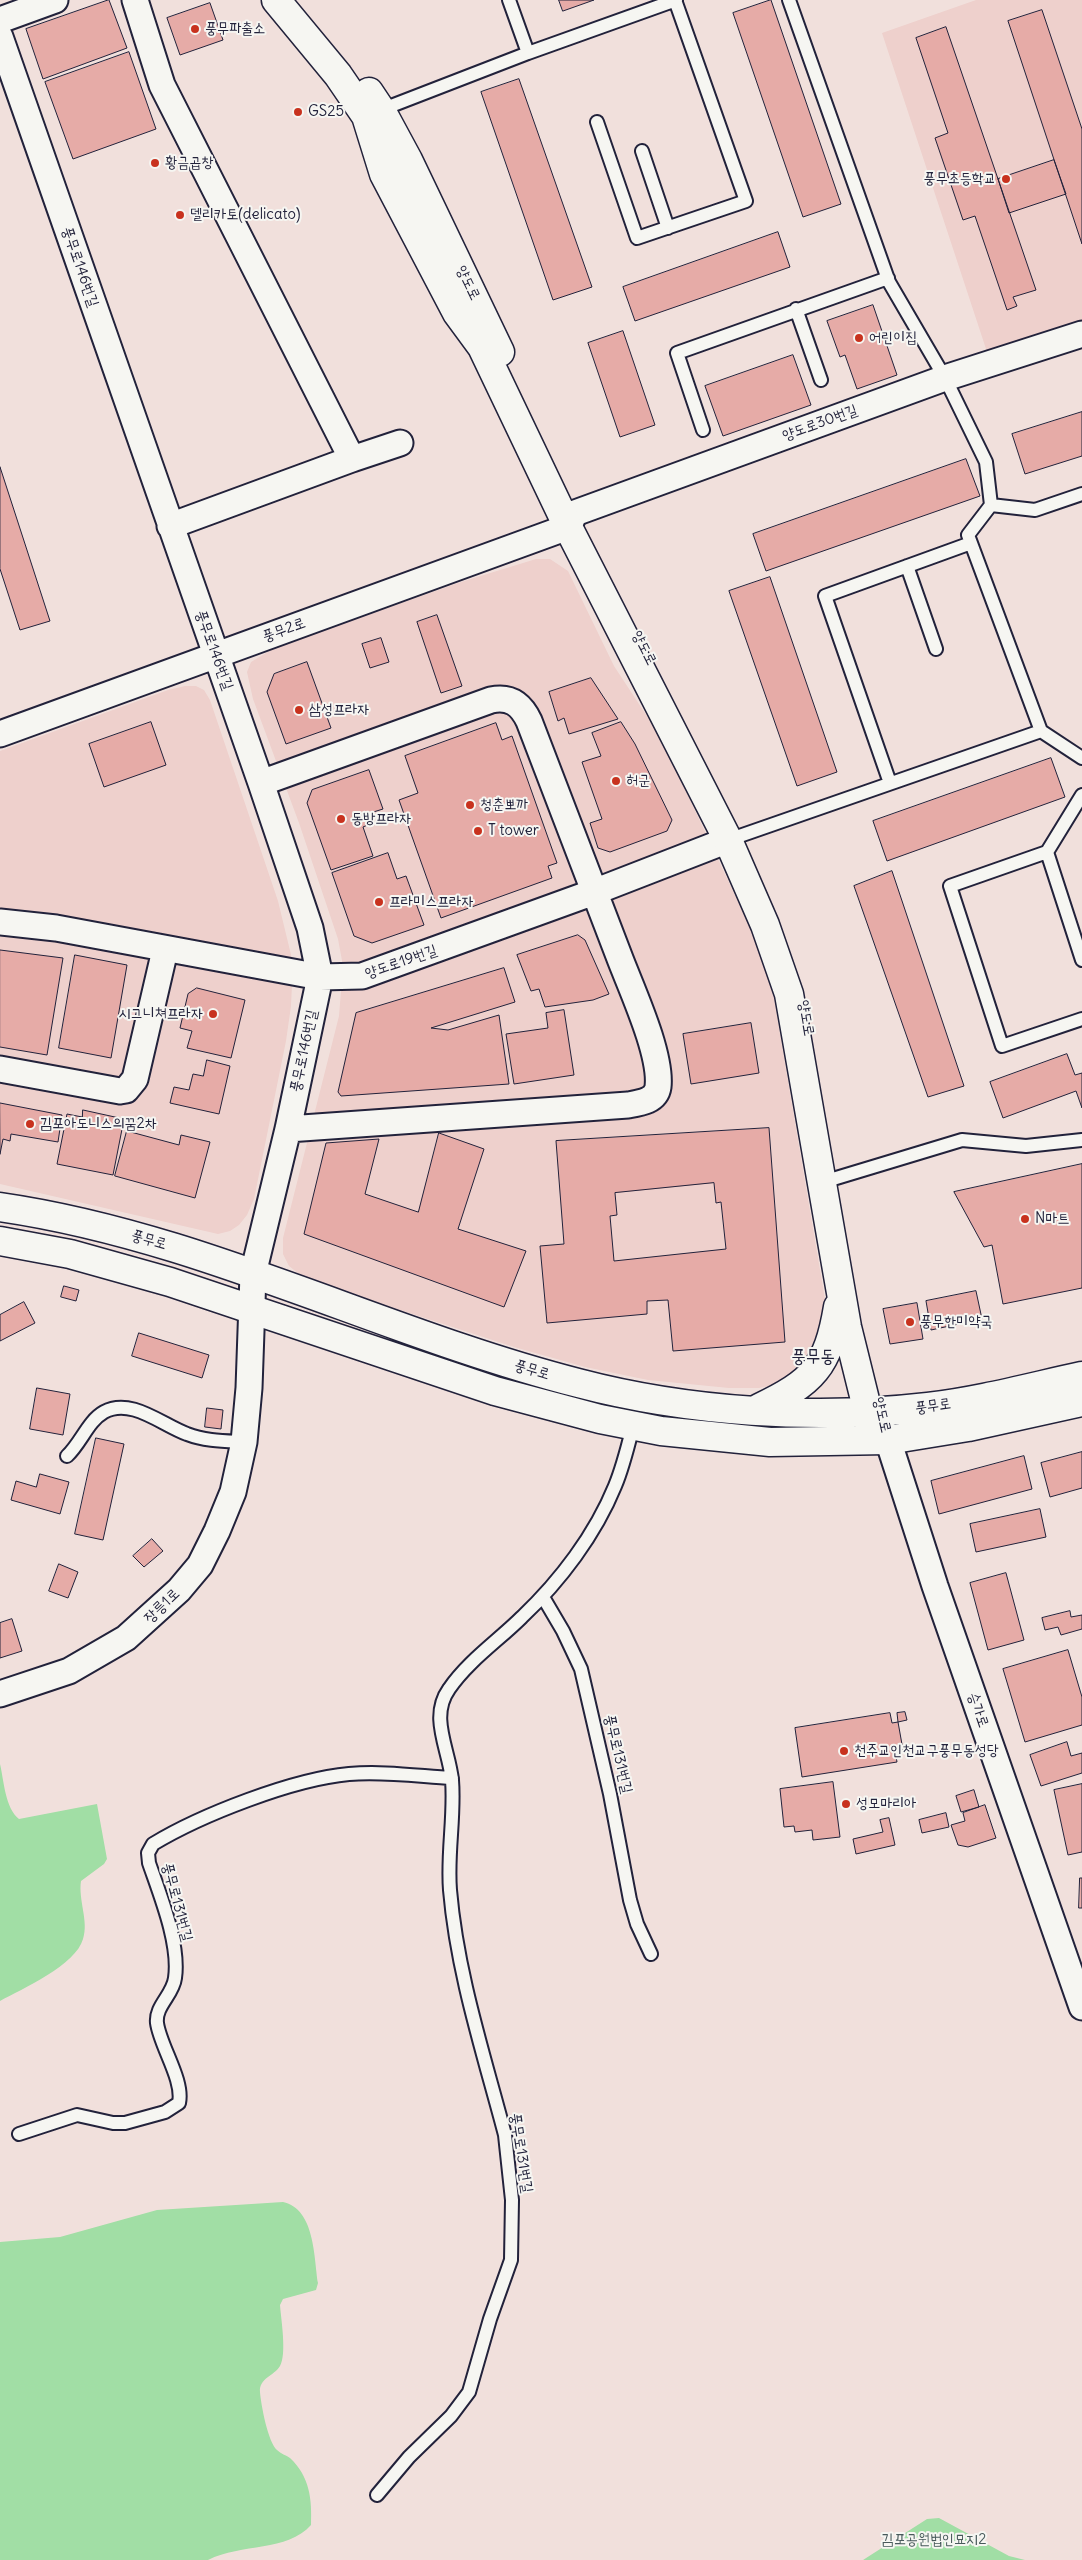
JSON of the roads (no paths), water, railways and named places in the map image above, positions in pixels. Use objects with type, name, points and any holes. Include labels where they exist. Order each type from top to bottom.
[{"type":"street","points":[[0,20],[55,0]]},
{"type":"street","points":[[135,0],[162,85],[352,460]]},
{"type":"street","name":"양도로","points":[[276,0],[338,75],[373,113]]},
{"type":"street","name":"양도로","points":[[294,0],[350,65],[373,113],[384,174],[457,313],[482,347],[733,838],[779,961],[789,994],[857,1310],[875,1412]]},
{"type":"street","name":"풍무로146번길","points":[[0,36],[310,928],[320,977],[288,1129],[253,1274]]},
{"type":"street","name":"양도로30번길","points":[[571,520],[945,378],[1082,334]]},
{"type":"street","points":[[170,526],[400,443]]},
{"type":"street","name":"풍무2로","points":[[0,734],[571,520]]},
{"type":"street","points":[[261,783],[491,700],[501,698],[517,703],[527,716],[653,1050],[658,1087],[649,1100],[628,1105],[288,1129]]},
{"type":"street","name":"양도로19번길","points":[[0,922],[56,928],[165,950],[320,977],[345,978],[374,972],[594,892],[733,838]]},
{"type":"street","points":[[0,1069],[120,1091],[126,1090],[135,1079],[165,950]]},
{"type":"street","name":"양도로","points":[[829,1180],[841,1290],[875,1412],[888,1440]]},
{"type":"street","name":"풍무로","points":[[0,1207],[90,1223],[163,1244],[498,1359],[578,1383],[642,1398],[754,1410],[875,1412],[932,1407],[1082,1376]]},
{"type":"street","name":"풍무로","points":[[0,1241],[70,1254],[170,1282],[252,1308],[412,1364],[546,1406],[633,1426],[711,1438],[770,1442],[888,1440],[968,1427],[1082,1402]]},
{"type":"street","name":"장릉1로","points":[[0,1694],[44,1681],[96,1657],[126,1638],[179,1590],[200,1565],[233,1492],[244,1442],[249,1388],[253,1274]]},
{"type":"street","points":[[754,1410],[790,1393],[813,1374],[831,1342],[841,1290]]},
{"type":"street","name":"승가로","points":[[888,1440],[938,1595],[1082,2007]]},
{"type":"lane","points":[[509,0],[528,53]]},
{"type":"lane","points":[[373,113],[528,53],[675,0],[746,202],[637,238],[597,122]]},
{"type":"lane","points":[[789,0],[888,278],[945,378],[986,462],[991,505],[968,535],[1041,731],[1082,758]]},
{"type":"lane","points":[[642,150],[668,228]]},
{"type":"lane","points":[[703,430],[677,353],[796,309],[888,278]]},
{"type":"lane","points":[[796,309],[821,380]]},
{"type":"lane","points":[[991,505],[1035,510],[1082,494]]},
{"type":"lane","points":[[890,783],[824,596],[971,543]]},
{"type":"lane","points":[[907,566],[936,649]]},
{"type":"lane","points":[[733,838],[1041,731]]},
{"type":"lane","points":[[1082,795],[1047,852],[950,886],[1002,1046],[1082,1019]]},
{"type":"lane","points":[[1047,852],[1082,960]]},
{"type":"lane","points":[[829,1180],[962,1140],[1026,1146],[1082,1140]]},
{"type":"lane","points":[[67,1456],[78,1446],[95,1419],[115,1408],[140,1411],[187,1434],[206,1439],[244,1442]]},
{"type":"lane","name":"풍무로131번길","points":[[377,2495],[409,2457],[452,2416],[469,2392],[490,2319],[511,2260],[512,2200],[510,2164],[505,2135],[462,1963],[450,1890],[448,1854],[452,1778],[440,1723],[443,1699],[456,1680],[543,1596],[590,1533],[605,1506],[622,1464],[633,1426]]},
{"type":"lane","name":"풍무로131번길","points":[[543,1596],[563,1631],[581,1669],[612,1802],[630,1900],[637,1924],[651,1954]]},
{"type":"lane","name":"풍무로131번길","points":[[19,2134],[77,2115],[113,2123],[125,2123],[165,2112],[179,2104],[178,2089],[157,2022],[158,2011],[174,1988],[176,1976],[171,1936],[149,1863],[148,1853],[153,1844],[218,1814],[308,1782],[368,1773],[452,1778]]},
{"type":"place","name":"풍무파출소","points":[[195,29]]},
{"type":"place","name":"GS25","points":[[298,112]]},
{"type":"place","name":"황금곱창","points":[[155,163]]},
{"type":"place","name":"풍무초등학교","points":[[1006,179]]},
{"type":"place","name":"델리카토(delicato)","points":[[180,215]]},
{"type":"place","name":"어린이집","points":[[859,338]]},
{"type":"place","name":"삼성프라자","points":[[299,710]]},
{"type":"place","name":"허군","points":[[616,781]]},
{"type":"place","name":"청춘뽀까","points":[[470,805]]},
{"type":"place","name":"동방프라자","points":[[341,819]]},
{"type":"place","name":"T tower","points":[[478,831]]},
{"type":"place","name":"프라미스프라자","points":[[379,902]]},
{"type":"place","name":"시그니쳐프라자","points":[[213,1014]]},
{"type":"place","name":"김포아도니스의꿈2차","points":[[30,1124]]},
{"type":"place","name":"N마트","points":[[1025,1219]]},
{"type":"place","name":"풍무한미약국","points":[[910,1322]]},
{"type":"place","name":"천주교인천교구풍무동성당","points":[[844,1751]]},
{"type":"place","name":"성모마리아","points":[[846,1804]]},
{"type":"district","name":"풍무동","points":[[813,1357]]},
{"type":"park label","name":"김포공원법인묘지2","points":[[934,2540]]}]
